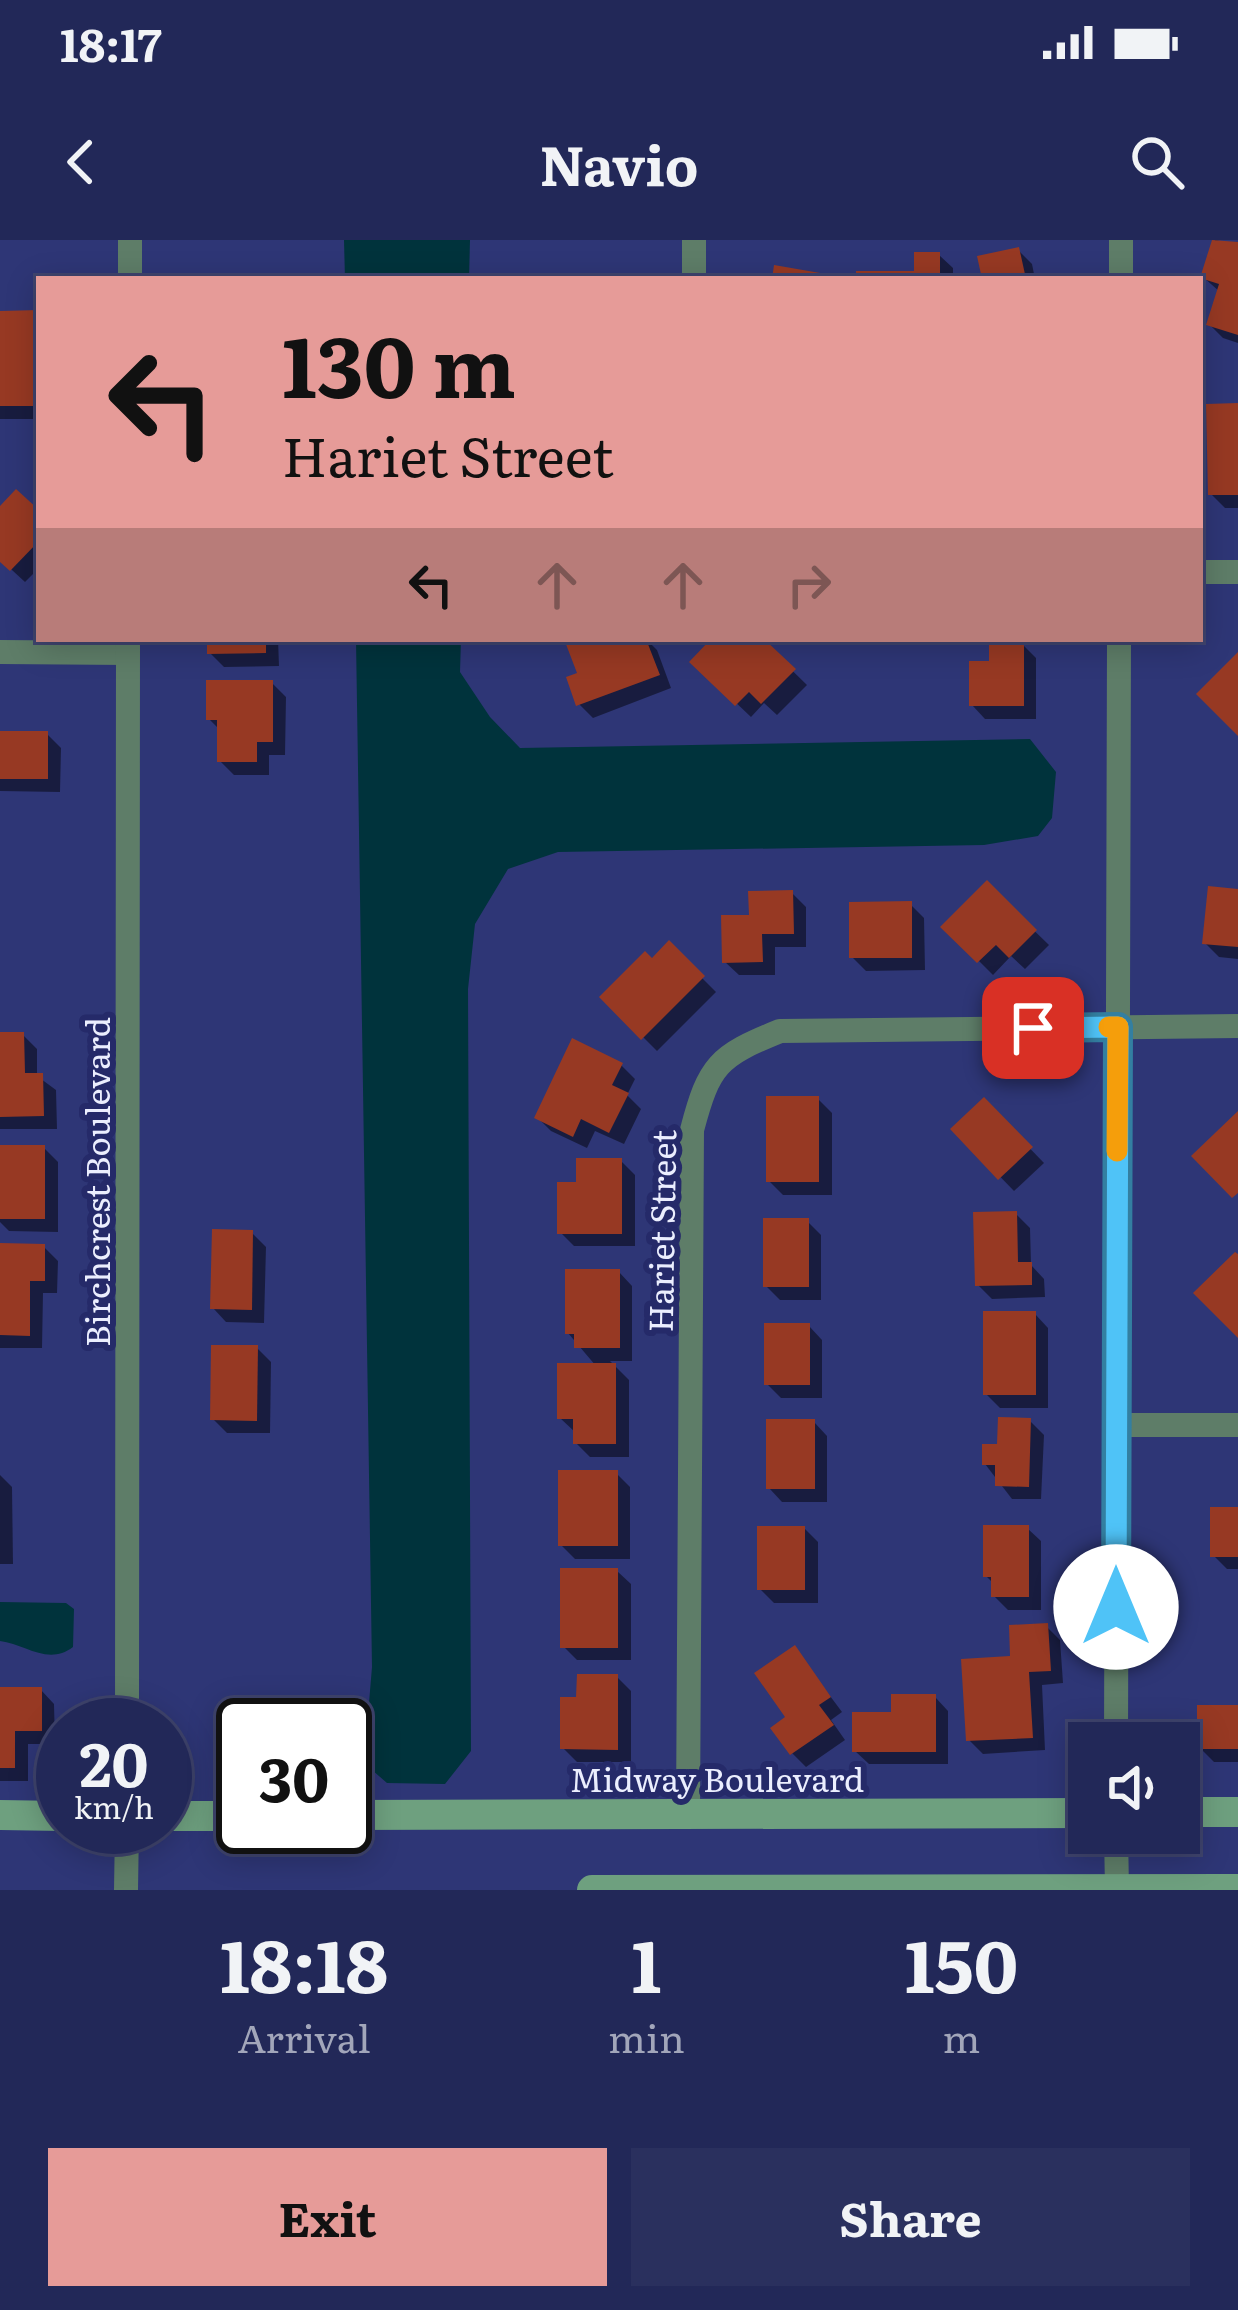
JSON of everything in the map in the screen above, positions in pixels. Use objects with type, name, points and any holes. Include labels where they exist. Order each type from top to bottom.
[{"type":"street","points":[[130,240],[130,276]]},
{"type":"street","points":[[694,240],[694,276]]},
{"type":"street","points":[[1120,276],[1121,240]]},
{"type":"street","points":[[1203,572],[1238,572]]},
{"type":"street","points":[[1116,1722],[1119,642]]},
{"type":"street","points":[[0,652],[128,646]]},
{"type":"street","name":"Birchcrest Boulevard","points":[[127,1698],[128,646]]},
{"type":"street","name":"Hariet Street","points":[[688,1813],[692,1130],[704,1085],[734,1050],[780,1031],[1238,1026]]},
{"type":"street","points":[[1117,1425],[1238,1425]]},
{"type":"street","points":[[1200,1812],[1238,1812]]},
{"type":"street","name":"Midway Boulevard","points":[[372,1815],[1068,1813]]},
{"type":"street","points":[[0,1815],[36,1816]]},
{"type":"street","points":[[126,1890],[127,1854]]},
{"type":"street","points":[[1116,1854],[1117,1889]]},
{"type":"street","points":[[592,1890],[1238,1889]]},
{"type":"shaded area","points":[[344,240],[470,240],[469,276],[345,276]]},
{"type":"shaded area","points":[[356,642],[461,642],[460,672],[490,717],[520,748],[1030,739],[1056,772],[1052,818],[1038,836],[984,845],[558,852],[508,869],[475,924],[468,989],[471,1751],[445,1784],[387,1783],[372,1770]]},
{"type":"shaded area","points":[[0,1602],[66,1603],[74,1609],[73,1647],[46,1654],[0,1641]]},
{"type":"building","points":[[1212,240],[1238,242],[1238,335],[1206,325],[1219,284],[1201,276]]},
{"type":"building","points":[[1019,247],[1025,276],[981,276],[977,256]]},
{"type":"building","points":[[914,252],[940,252],[940,276],[856,276],[856,271],[914,271]]},
{"type":"building","points":[[774,265],[826,274],[826,276],[772,276]]},
{"type":"building","points":[[573,274],[622,274],[622,276]]},
{"type":"building","points":[[36,310],[36,406],[0,406],[0,311]]},
{"type":"building","points":[[1238,403],[1238,495],[1208,495],[1206,404]]},
{"type":"building","points":[[16,489],[36,507],[36,544],[10,571],[0,562],[0,506]]},
{"type":"building","points":[[207,642],[266,642],[266,653],[207,654]]},
{"type":"building","points":[[565,642],[647,642],[660,675],[576,706],[566,677],[577,673]]},
{"type":"building","points":[[708,642],[767,642],[796,669],[761,704],[749,692],[735,706],[689,662]]},
{"type":"building","points":[[989,642],[1024,642],[1024,706],[969,706],[969,661],[989,661]]},
{"type":"building","points":[[1238,652],[1238,736],[1196,694]]},
{"type":"building","points":[[206,680],[273,680],[273,742],[257,742],[257,762],[217,762],[217,720],[206,720]]},
{"type":"building","points":[[0,731],[48,731],[48,779],[0,779]]},
{"type":"building","points":[[987,880],[1037,930],[1009,958],[996,945],[977,963],[940,927]]},
{"type":"building","points":[[1208,886],[1238,889],[1238,947],[1202,944]]},
{"type":"building","points":[[793,890],[794,934],[762,934],[763,962],[722,963],[721,915],[749,915],[748,891]]},
{"type":"building","points":[[912,901],[912,958],[849,958],[849,902]]},
{"type":"building","points":[[669,940],[705,976],[641,1040],[599,997],[645,951],[652,958]]},
{"type":"building","points":[[0,1032],[24,1032],[25,1073],[43,1073],[44,1116],[0,1117]]},
{"type":"building","points":[[572,1038],[623,1063],[612,1085],[629,1093],[609,1133],[581,1119],[573,1137],[534,1118]]},
{"type":"building","points":[[766,1096],[819,1096],[819,1182],[766,1182]]},
{"type":"building","points":[[984,1097],[1033,1147],[998,1180],[950,1129]]},
{"type":"building","points":[[1238,1111],[1238,1193],[1232,1198],[1191,1156]]},
{"type":"building","points":[[0,1145],[45,1145],[45,1219],[0,1219]]},
{"type":"building","points":[[576,1158],[622,1158],[622,1234],[557,1234],[557,1182],[576,1182]]},
{"type":"building","points":[[1017,1211],[1018,1262],[1032,1262],[1032,1285],[975,1286],[973,1212]]},
{"type":"building","points":[[763,1218],[809,1218],[809,1287],[763,1287]]},
{"type":"building","points":[[212,1229],[253,1230],[252,1310],[210,1309]]},
{"type":"building","points":[[0,1243],[45,1244],[45,1281],[30,1281],[30,1336],[0,1335]]},
{"type":"building","points":[[1238,1254],[1238,1338],[1193,1293]]},
{"type":"building","points":[[565,1269],[620,1269],[620,1348],[574,1348],[574,1334],[565,1334]]},
{"type":"building","points":[[983,1311],[1036,1311],[1036,1395],[983,1395]]},
{"type":"building","points":[[764,1323],[810,1323],[810,1385],[764,1385]]},
{"type":"building","points":[[211,1345],[258,1345],[257,1421],[210,1420]]},
{"type":"building","points":[[557,1363],[616,1363],[616,1444],[573,1444],[573,1419],[557,1419]]},
{"type":"building","points":[[998,1417],[1031,1418],[1029,1487],[995,1486],[995,1465],[982,1465],[982,1444],[997,1444]]},
{"type":"building","points":[[766,1419],[815,1419],[815,1489],[766,1489]]},
{"type":"building","points":[[558,1470],[618,1470],[618,1546],[558,1546]]},
{"type":"building","points":[[1210,1507],[1238,1507],[1238,1557],[1210,1557]]},
{"type":"building","points":[[983,1525],[1029,1525],[1029,1597],[991,1597],[991,1577],[983,1577]]},
{"type":"building","points":[[757,1526],[805,1526],[805,1590],[757,1590]]},
{"type":"building","points":[[560,1568],[618,1568],[618,1648],[560,1648]]},
{"type":"building","points":[[1048,1623],[1051,1671],[1029,1672],[1033,1738],[966,1741],[961,1659],[1010,1656],[1009,1625]]},
{"type":"building","points":[[795,1645],[831,1697],[819,1705],[834,1725],[790,1755],[770,1728],[785,1717],[754,1673]]},
{"type":"building","points":[[577,1674],[618,1674],[618,1750],[560,1749],[560,1697],[576,1697]]},
{"type":"building","points":[[0,1687],[42,1687],[42,1698],[36,1698],[36,1731],[15,1731],[15,1768],[0,1768]]},
{"type":"building","points":[[891,1694],[936,1694],[936,1752],[852,1752],[852,1712],[891,1712]]},
{"type":"building","points":[[1197,1705],[1238,1705],[1238,1749],[1200,1749]]},
{"type":"slow traffic","points":[[1109,1027],[1118,1027],[1117,1151]]},
{"type":"route","points":[[1033,1028],[1118,1027],[1116,1607]]}]
